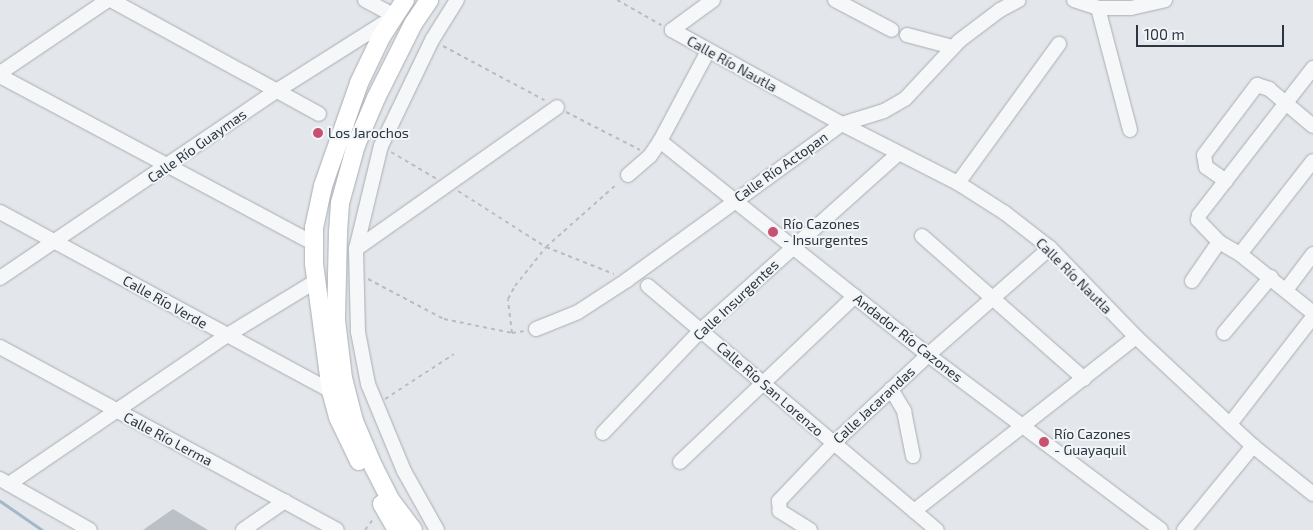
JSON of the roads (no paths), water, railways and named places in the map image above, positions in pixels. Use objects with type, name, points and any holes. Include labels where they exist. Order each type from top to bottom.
[{"type":"main road","points":[[397,530],[361,467],[338,417],[331,391],[316,281],[314,244],[316,214],[336,144],[359,83],[394,16],[405,0]]},
{"type":"main road","points":[[413,530],[391,501],[374,468],[354,421],[343,378],[336,320],[338,232],[340,203],[356,145],[383,84],[429,0]]},
{"type":"street","points":[[314,244],[167,167],[0,75],[109,0],[278,90],[319,114]]},
{"type":"street","points":[[365,0],[394,16]]},
{"type":"street","points":[[437,530],[404,471],[375,405],[358,332],[356,248],[380,146],[432,40],[456,0]]},
{"type":"street","name":"Calle Río Nautla","points":[[713,0],[672,30],[898,154],[958,183],[1005,213],[1050,248],[1136,337],[1253,446],[1313,494]]},
{"type":"street","points":[[835,0],[892,30]]},
{"type":"street","name":"Calle Río Actopan","points":[[536,328],[578,312],[627,280],[734,200],[842,124],[884,111],[905,99],[952,47],[1000,10],[1019,0]]},
{"type":"street","points":[[1074,0],[1098,8],[1131,8],[1164,0]]},
{"type":"street","points":[[1098,8],[1130,130]]},
{"type":"street","name":"Calle Río Guaymas","points":[[0,278],[167,167],[278,90],[394,16]]},
{"type":"street","points":[[907,35],[952,47]]},
{"type":"street","points":[[958,183],[1059,44]]},
{"type":"street","points":[[628,175],[650,156],[660,141],[708,51]]},
{"type":"street","points":[[1313,68],[1198,215],[1198,220],[1219,242],[1240,254],[1313,313]]},
{"type":"street","points":[[1226,181],[1206,167],[1204,155],[1257,85],[1263,85],[1313,126]]},
{"type":"street","points":[[356,248],[449,186],[556,107]]},
{"type":"street","name":"Andador Río Cazones","points":[[660,141],[928,355],[1161,530]]},
{"type":"street","name":"Calle Insurgentes","points":[[603,433],[701,330],[898,154]]},
{"type":"street","points":[[1240,254],[1313,161]]},
{"type":"street","name":"Calle Río Verde","points":[[0,212],[226,336],[331,391]]},
{"type":"street","points":[[922,236],[1084,379]]},
{"type":"street","points":[[1192,281],[1219,242]]},
{"type":"street","name":"Calle Jacarandas","points":[[810,530],[780,511],[779,501],[834,443],[891,389],[1050,248]]},
{"type":"street","points":[[1286,290],[1313,254]]},
{"type":"street","points":[[1224,333],[1270,277]]},
{"type":"street","points":[[90,530],[4,481],[115,411],[226,336],[316,281]]},
{"type":"street","name":"Calle Río San Lorenzo","points":[[648,286],[937,530]]},
{"type":"street","points":[[680,462],[765,383],[854,296]]},
{"type":"street","points":[[1230,424],[1313,317]]},
{"type":"street","points":[[914,511],[1021,425],[1084,379],[1136,337]]},
{"type":"street","name":"Calle Río Lerma","points":[[0,347],[337,530]]},
{"type":"street","points":[[891,389],[904,411],[913,456]]},
{"type":"street","points":[[1184,530],[1253,446]]},
{"type":"street","points":[[243,530],[285,501]]},
{"type":"waterway","points":[[0,501],[42,530]]},
{"type":"place","name":"Los Jarochos","points":[[318,133]]},
{"type":"place","name":"Río Cazones - Insurgentes","points":[[773,232]]},
{"type":"place","name":"Río Cazones - Guayaquil","points":[[1044,442]]}]
